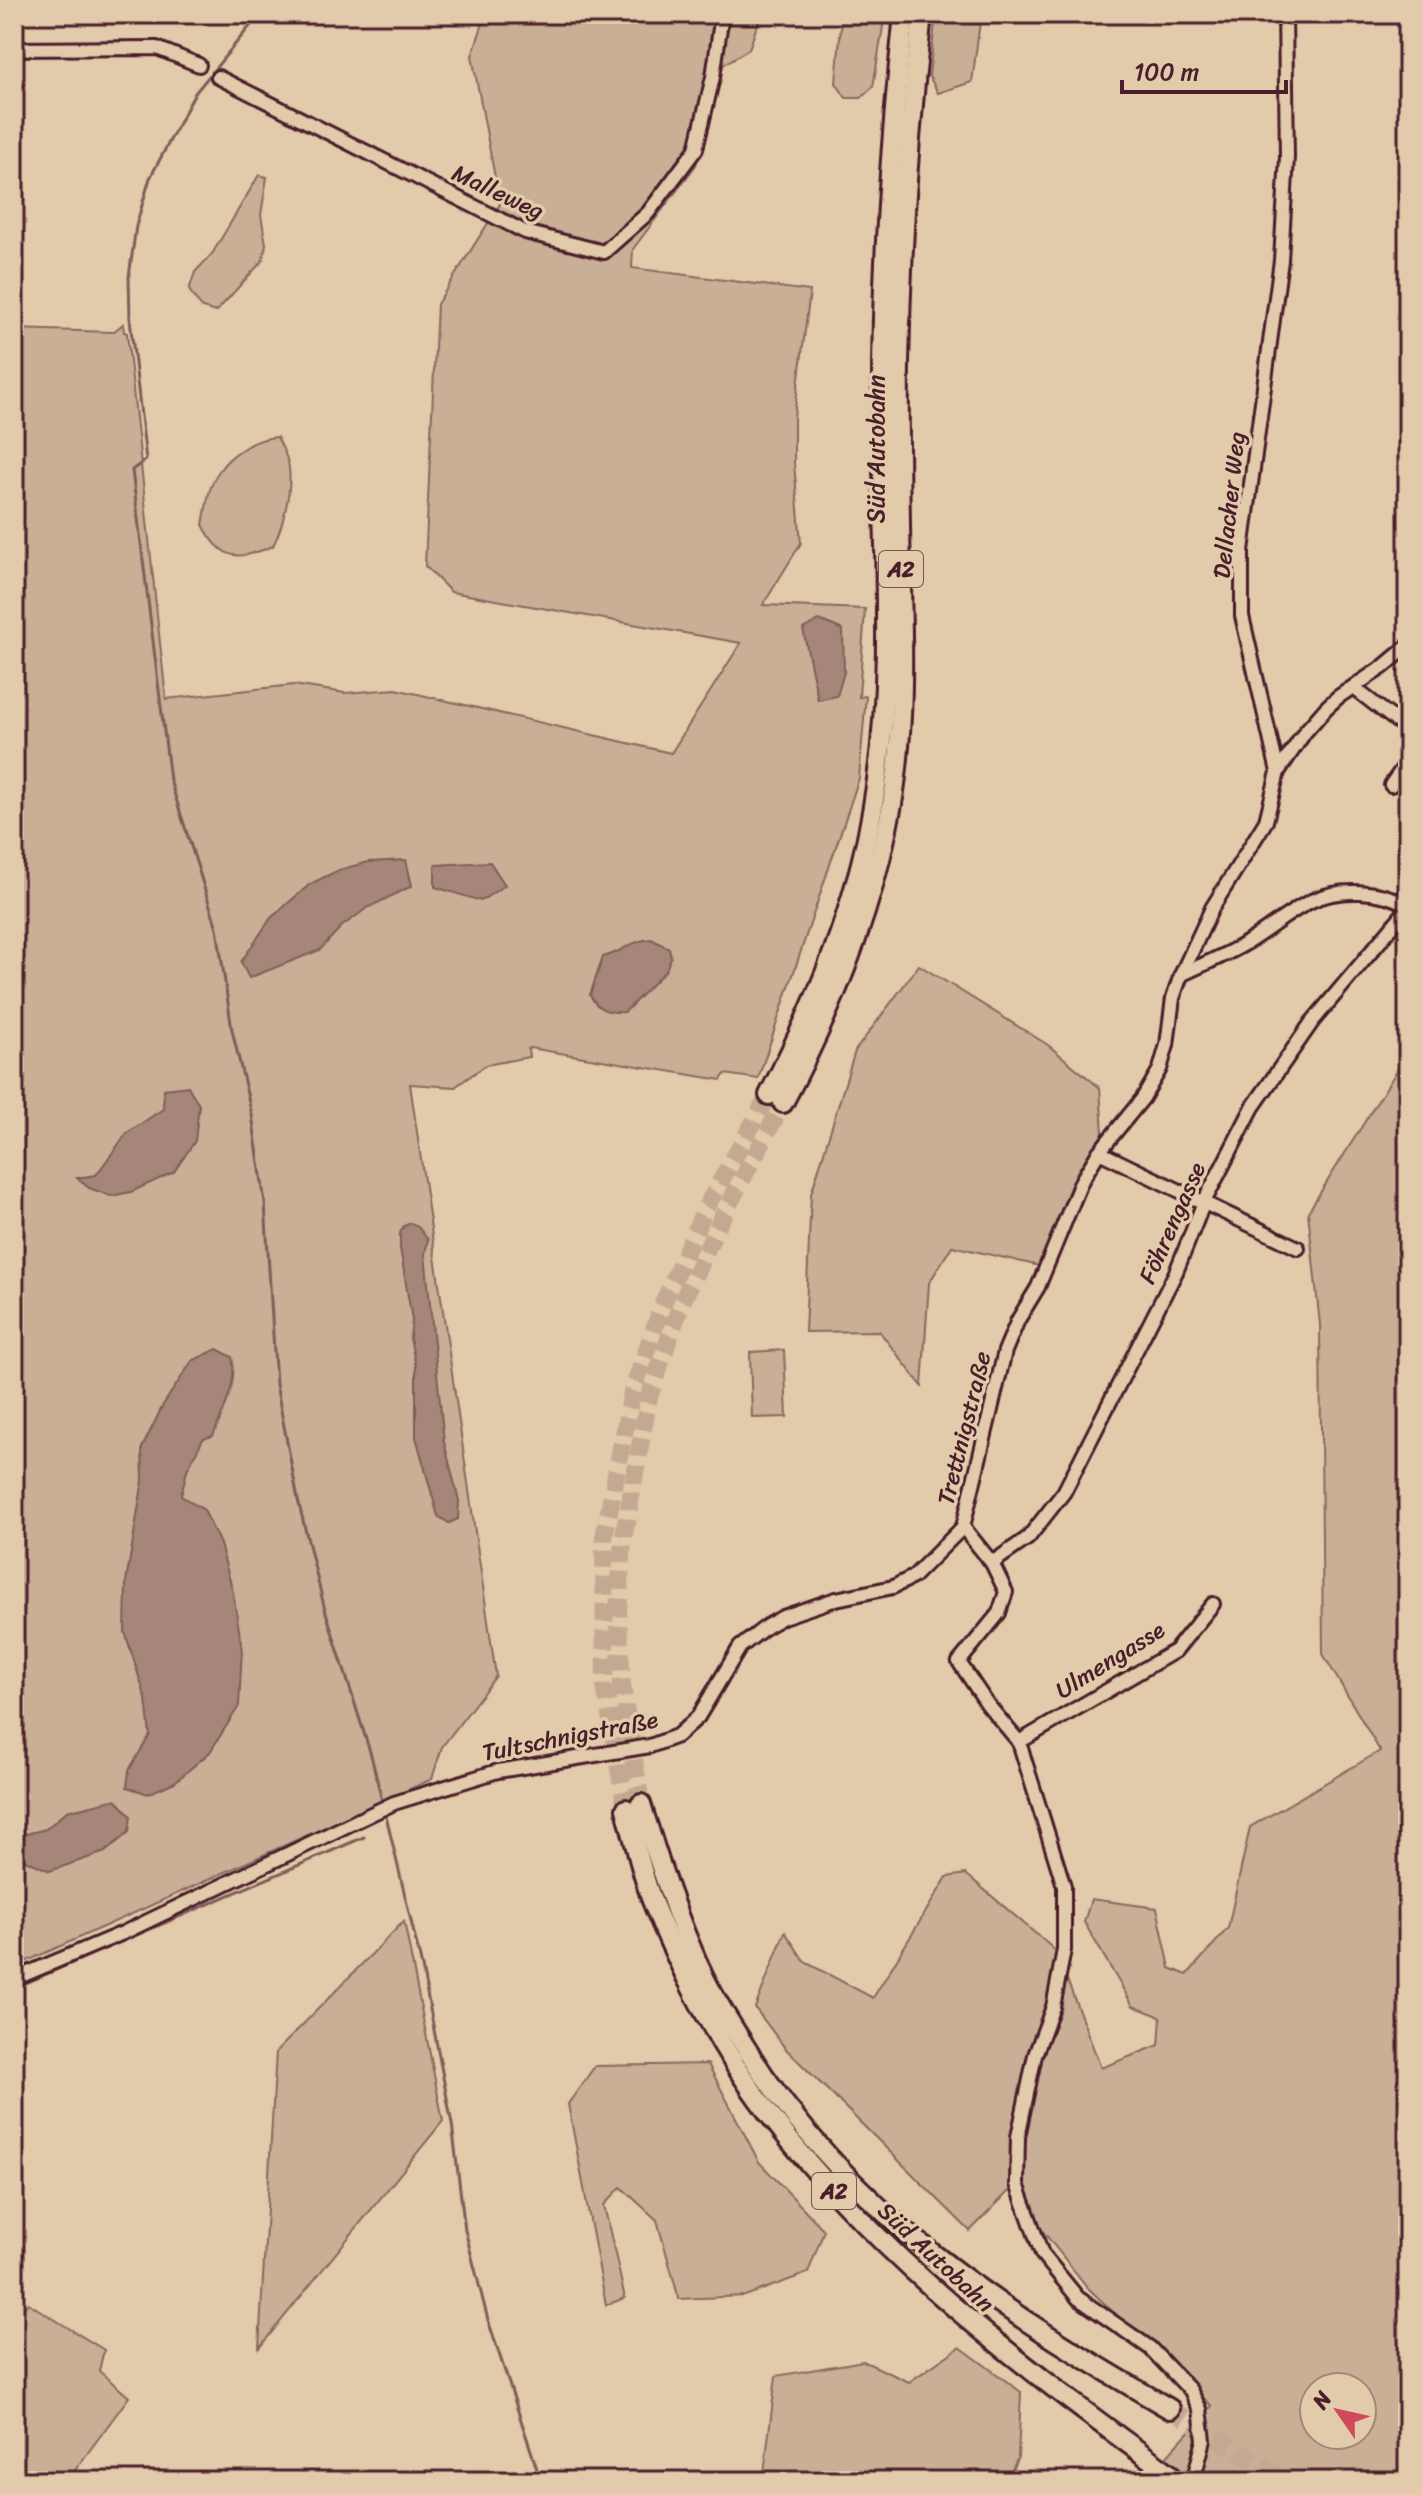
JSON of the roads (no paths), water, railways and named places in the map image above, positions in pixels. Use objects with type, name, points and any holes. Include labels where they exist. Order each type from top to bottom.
[{"type":"highway","name":"Süd Autobahn","points":[[904,14],[893,112],[881,358],[885,636],[883,730],[873,806],[858,878],[839,938],[776,1099],[818,1036],[858,939],[877,874],[892,802],[900,728],[902,638],[899,393],[902,245],[911,113],[922,14]]},
{"type":"highway","name":"Süd Autobahn","points":[[1170,2409],[1000,2305],[931,2254],[864,2196],[810,2139],[751,2057],[704,1976],[634,1806],[653,1904],[693,1990],[709,2023],[741,2074],[799,2151],[854,2213],[914,2273],[967,2319],[1102,2425],[1170,2474]]},
{"type":"street","name":"Malleweg","points":[[218,77],[525,232],[604,252],[648,213],[696,149],[713,77],[722,14]]},
{"type":"street","name":"Dellacher Weg","points":[[1181,975],[1212,908],[1266,821],[1278,772],[1242,616],[1242,564],[1281,260],[1287,157],[1285,14]]},
{"type":"street","points":[[14,49],[157,48],[199,65]]},
{"type":"street","points":[[1278,772],[1305,732],[1338,697],[1408,646]]},
{"type":"street","points":[[1354,688],[1408,730]]},
{"type":"street","points":[[1391,785],[1408,761]]},
{"type":"street","points":[[1181,975],[1245,944],[1321,897],[1372,893],[1408,906]]},
{"type":"street","name":"Föhrengasse","points":[[992,1563],[1028,1538],[1064,1492],[1176,1272],[1204,1202],[1242,1125],[1267,1084],[1337,990],[1408,906]]},
{"type":"street","name":"Trettnigstraße","points":[[1181,975],[1173,998],[1167,1045],[1160,1069],[1143,1098],[1099,1152],[1075,1193],[1038,1287],[1018,1320],[1005,1351],[963,1527],[992,1563],[1006,1592],[999,1613],[959,1662],[988,1705],[1019,1742],[1064,1886],[1064,1950],[1053,2007],[1035,2055],[1018,2137],[1017,2184],[1042,2254],[1078,2298],[1150,2348],[1190,2390],[1200,2409],[1204,2440],[1193,2481]]},
{"type":"street","points":[[1099,1152],[1298,1248]]},
{"type":"street","name":"Tultschnigstraße","points":[[14,1979],[123,1933],[394,1803],[498,1771],[650,1746],[677,1736],[698,1717],[740,1647],[767,1626],[783,1617],[836,1599],[893,1587],[913,1577],[963,1527]]},
{"type":"street","name":"Ulmengasse","points":[[1019,1742],[1175,1651],[1213,1604]]},
{"type":"waterway","points":[[260,14],[195,93],[150,178],[136,226],[129,277],[130,319],[146,460],[132,470],[170,780],[217,928],[232,1030],[252,1115],[265,1203],[276,1384],[298,1500],[324,1606],[371,1755],[383,1805]]},
{"type":"waterway","points":[[385,1812],[422,1967],[452,2124],[465,2230],[488,2320],[541,2481]]},
{"type":"waterway","points":[[14,1988],[364,1837]]},
{"type":"tunnel","points":[[626,1809],[605,1686],[604,1537],[632,1392],[664,1301],[705,1209],[769,1095]]},
{"type":"tunnel","points":[[641,1804],[622,1686],[618,1612],[623,1540],[649,1397],[681,1304],[721,1219],[783,1103]]},
{"type":"tunnel","points":[[1170,2409],[1287,2481]]}]
